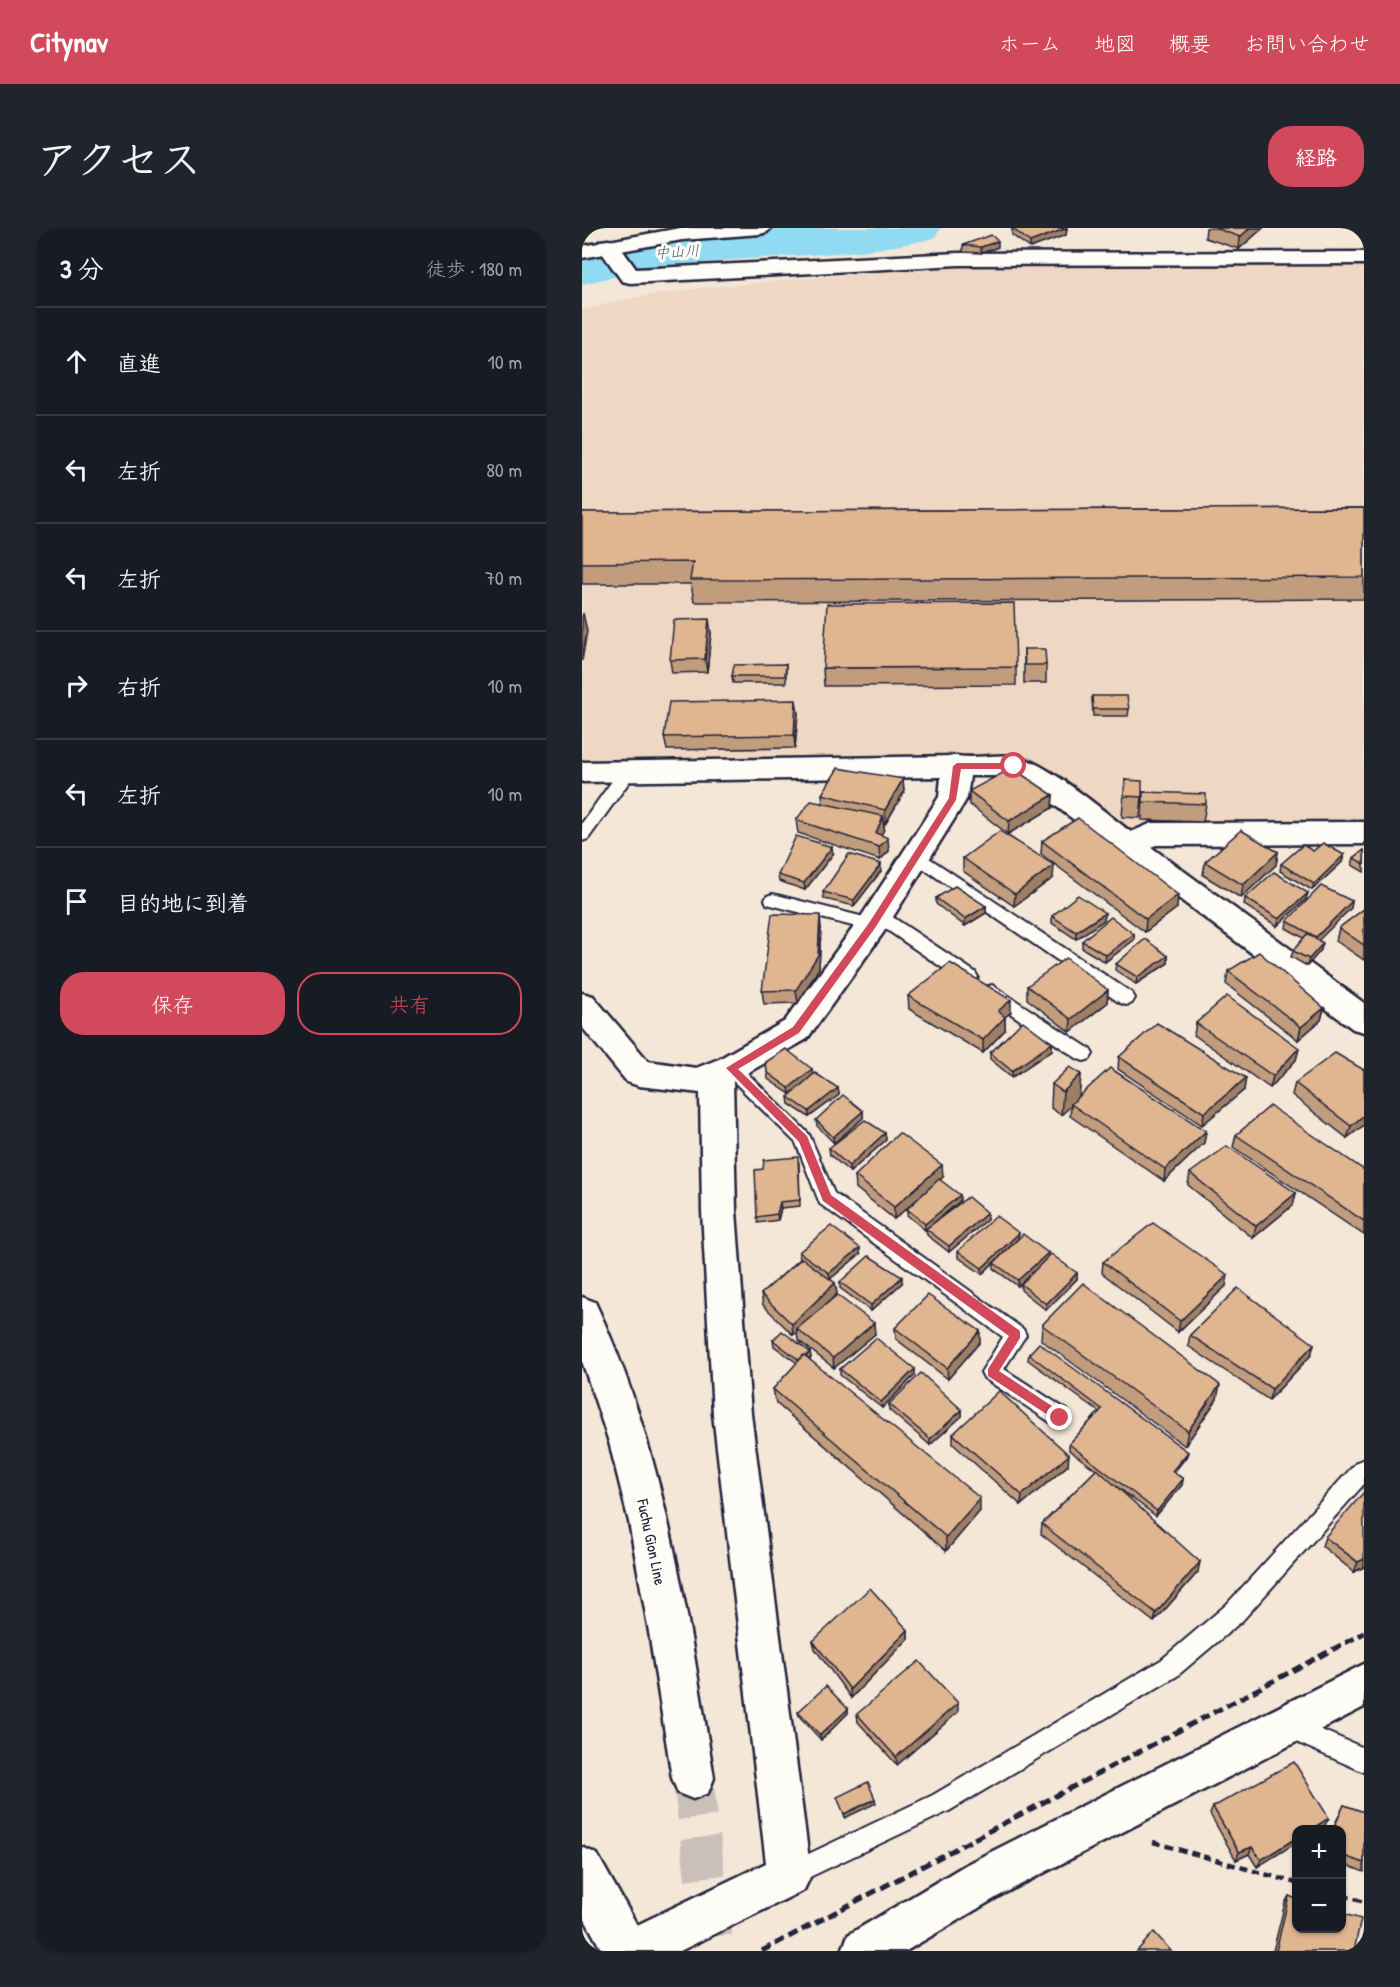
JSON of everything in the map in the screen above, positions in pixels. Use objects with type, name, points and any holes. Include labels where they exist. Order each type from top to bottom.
[{"type":"street","points":[[582,252],[682,234],[760,228]]},
{"type":"street","points":[[608,246],[630,276],[957,259],[1364,258]]},
{"type":"street","points":[[582,1005],[639,1073],[698,1081],[723,1071],[796,1030],[875,921],[953,798],[957,766]]},
{"type":"street","points":[[582,772],[1014,766],[1039,779],[1364,1020]]},
{"type":"street","points":[[1129,845],[1152,834],[1364,833]]},
{"type":"street","points":[[632,1951],[789,1875],[732,1414],[719,1210],[723,1071]]},
{"type":"street","name":"Fuchu Gion Line","points":[[582,1313],[610,1384],[640,1485],[669,1623],[693,1779]]},
{"type":"street","points":[[864,1951],[983,1880],[1364,1685]]},
{"type":"street","points":[[582,1869],[626,1951]]},
{"type":"lane","points":[[582,835],[628,771]]},
{"type":"lane","points":[[917,856],[1126,998]]},
{"type":"lane","points":[[773,900],[875,921],[1084,1054]]},
{"type":"lane","points":[[723,1071],[803,1139],[827,1198],[1016,1335],[992,1372],[1060,1418]]},
{"type":"lane","points":[[789,1875],[941,1803],[1169,1668],[1234,1613],[1364,1469]]},
{"type":"lane","points":[[1284,1725],[1364,1760]]},
{"type":"path","points":[[1089,1824],[1292,1882]]},
{"type":"path","points":[[1346,1897],[1364,1902]]},
{"type":"shaded area","points":[[1364,264],[1364,833],[1130,837],[1024,754],[582,760],[582,310],[632,298],[701,288],[941,266]]},
{"type":"building","points":[[1012,228],[1067,228],[1030,242]]},
{"type":"building","points":[[1215,228],[1250,228],[1240,237]]},
{"type":"building","points":[[991,235],[998,241],[981,247],[963,245]]},
{"type":"building","points":[[1364,508],[1364,577],[690,580],[693,562],[582,563],[582,512]]},
{"type":"building","points":[[1014,603],[1016,667],[823,668],[827,604]]},
{"type":"building","points":[[709,619],[705,659],[670,660],[674,620]]},
{"type":"building","points":[[1024,649],[1045,649],[1046,665],[1025,665]]},
{"type":"building","points":[[786,664],[785,676],[732,676],[734,665]]},
{"type":"building","points":[[1092,696],[1127,696],[1129,709],[1093,709]]},
{"type":"building","points":[[796,700],[794,735],[664,737],[669,702]]},
{"type":"building","points":[[838,768],[903,779],[885,810],[822,794]]},
{"type":"building","points":[[1012,768],[1053,795],[1009,821],[969,791]]},
{"type":"building","points":[[1125,780],[1142,781],[1142,797],[1124,796]]},
{"type":"building","points":[[1143,792],[1206,794],[1206,804],[1143,802]]},
{"type":"building","points":[[811,801],[883,816],[876,833],[888,838],[879,847],[796,820]]},
{"type":"building","points":[[1078,818],[1178,895],[1146,919],[1042,841]]},
{"type":"building","points":[[1241,830],[1278,852],[1243,885],[1205,862]]},
{"type":"building","points":[[1000,831],[1054,865],[1015,894],[963,858]]},
{"type":"building","points":[[796,836],[832,847],[804,883],[778,875]]},
{"type":"building","points":[[1323,843],[1344,855],[1314,884],[1281,864],[1303,845],[1313,851]]},
{"type":"building","points":[[1364,850],[1364,864],[1354,858]]},
{"type":"building","points":[[849,854],[881,864],[854,900],[823,892]]},
{"type":"building","points":[[1274,872],[1308,893],[1279,919],[1245,898]]},
{"type":"building","points":[[955,886],[986,906],[965,919],[936,898]]},
{"type":"building","points":[[1321,886],[1352,901],[1316,937],[1287,921]]},
{"type":"building","points":[[1078,895],[1105,913],[1076,932],[1052,916]]},
{"type":"building","points":[[1364,909],[1364,945],[1339,928]]},
{"type":"building","points":[[772,914],[820,915],[818,955],[796,990],[762,991]]},
{"type":"building","points":[[1111,917],[1134,934],[1106,955],[1082,941]]},
{"type":"building","points":[[1307,934],[1323,943],[1309,959],[1293,951]]},
{"type":"building","points":[[1145,939],[1168,956],[1137,977],[1116,964]]},
{"type":"building","points":[[1259,952],[1324,1008],[1301,1027],[1228,971]]},
{"type":"building","points":[[1066,958],[1108,990],[1071,1019],[1027,986]]},
{"type":"building","points":[[950,963],[1011,1000],[998,1011],[1005,1017],[983,1040],[908,996]]},
{"type":"building","points":[[1227,996],[1299,1048],[1273,1076],[1196,1023]]},
{"type":"building","points":[[1023,1021],[1052,1043],[1012,1071],[990,1053]]},
{"type":"building","points":[[1157,1023],[1246,1078],[1204,1113],[1119,1057]]},
{"type":"building","points":[[786,1049],[812,1069],[789,1088],[767,1072],[766,1062]]},
{"type":"building","points":[[1335,1053],[1364,1070],[1364,1115],[1351,1126],[1295,1083]]},
{"type":"building","points":[[1070,1067],[1081,1074],[1063,1092],[1052,1084]]},
{"type":"building","points":[[1110,1068],[1206,1131],[1165,1169],[1071,1104]]},
{"type":"building","points":[[815,1073],[838,1088],[809,1111],[788,1097]]},
{"type":"building","points":[[843,1095],[863,1111],[833,1137],[816,1120]]},
{"type":"building","points":[[1270,1106],[1364,1170],[1364,1221],[1236,1135]]},
{"type":"building","points":[[865,1120],[885,1133],[849,1166],[829,1148]]},
{"type":"building","points":[[899,1133],[942,1165],[894,1207],[855,1176]]},
{"type":"building","points":[[1227,1146],[1296,1193],[1256,1226],[1190,1173]]},
{"type":"building","points":[[798,1157],[800,1200],[780,1202],[777,1214],[757,1217],[755,1170],[763,1169],[764,1160]]},
{"type":"building","points":[[939,1179],[960,1195],[925,1224],[907,1209]]},
{"type":"building","points":[[968,1197],[987,1213],[949,1246],[926,1229]]},
{"type":"building","points":[[996,1216],[1019,1233],[982,1268],[958,1251]]},
{"type":"building","points":[[1153,1223],[1228,1275],[1180,1321],[1103,1262]]},
{"type":"building","points":[[831,1226],[860,1248],[829,1273],[799,1252]]},
{"type":"building","points":[[1023,1234],[1048,1253],[1018,1280],[994,1263]]},
{"type":"building","points":[[1051,1254],[1077,1273],[1046,1304],[1021,1284]]},
{"type":"building","points":[[869,1256],[902,1277],[871,1305],[840,1282]]},
{"type":"building","points":[[802,1258],[835,1283],[792,1324],[761,1294]]},
{"type":"building","points":[[1083,1283],[1220,1385],[1188,1431],[1042,1325]]},
{"type":"building","points":[[1238,1288],[1314,1344],[1272,1389],[1190,1335]]},
{"type":"building","points":[[837,1295],[874,1323],[833,1358],[797,1329]]},
{"type":"building","points":[[928,1295],[980,1331],[947,1368],[895,1328]]},
{"type":"building","points":[[782,1331],[810,1352],[799,1360],[773,1340]]},
{"type":"building","points":[[876,1338],[915,1369],[881,1402],[840,1369]]},
{"type":"building","points":[[1039,1343],[1188,1452],[1172,1471],[1183,1479],[1157,1511],[1069,1444],[1102,1409],[1029,1354]]},
{"type":"building","points":[[804,1355],[980,1498],[946,1537],[773,1389]]},
{"type":"building","points":[[921,1373],[962,1410],[930,1439],[889,1404]]},
{"type":"building","points":[[999,1391],[1069,1455],[1022,1495],[953,1434]]},
{"type":"building","points":[[1097,1469],[1200,1562],[1156,1613],[1042,1524]]},
{"type":"building","points":[[1364,1492],[1364,1559],[1358,1562],[1325,1537]]},
{"type":"building","points":[[870,1588],[908,1630],[850,1689],[813,1641]]},
{"type":"building","points":[[919,1661],[958,1703],[896,1757],[857,1714]]},
{"type":"building","points":[[826,1686],[848,1709],[820,1735],[798,1712]]},
{"type":"building","points":[[1294,1762],[1329,1818],[1318,1825],[1292,1825],[1292,1841],[1261,1860],[1252,1847],[1239,1852],[1213,1807]]},
{"type":"building","points":[[868,1782],[875,1799],[844,1814],[837,1797]]},
{"type":"building","points":[[1344,1805],[1364,1812],[1364,1863],[1346,1857],[1346,1825],[1335,1825]]},
{"type":"building","points":[[1289,1896],[1292,1897],[1292,1933],[1346,1933],[1346,1914],[1361,1919],[1354,1951],[1276,1951]]},
{"type":"building","points":[[1154,1932],[1171,1951],[1137,1951]]},
{"type":"waterway","name":"中山川","points":[[582,269],[677,251],[735,245],[850,239],[917,228]]},
{"type":"tunnel","points":[[693,1778],[714,1951]]},
{"type":"railway","points":[[762,1951],[1364,1633]]},
{"type":"route","points":[[1014,766],[957,766],[953,798],[872,926],[796,1030],[731,1068],[803,1139],[827,1198],[1016,1335],[992,1372],[1060,1418]]}]
